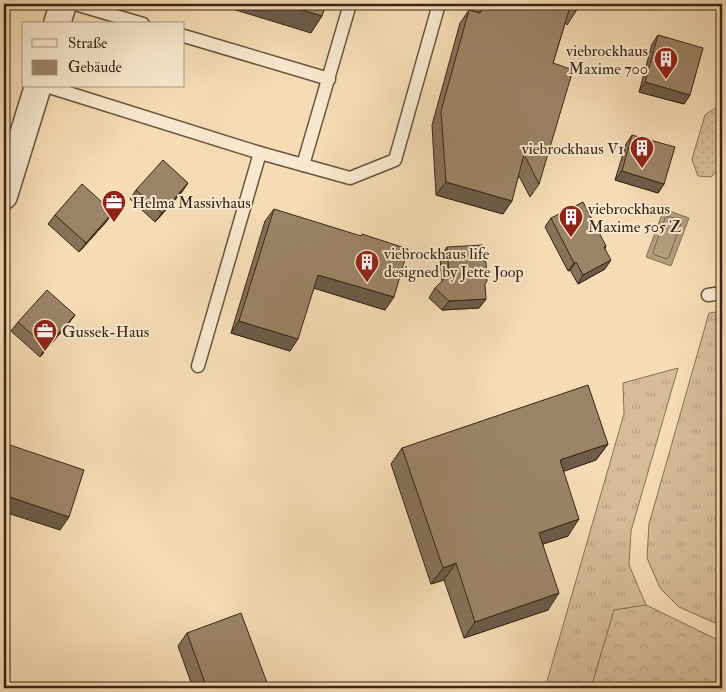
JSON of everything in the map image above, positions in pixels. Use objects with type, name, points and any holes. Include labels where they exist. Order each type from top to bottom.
[{"type":"street","points":[[57,22],[63,4]]},
{"type":"street","points":[[4,196],[37,88]]},
{"type":"lane","points":[[75,4],[136,22]]},
{"type":"lane","points":[[303,166],[350,4]]},
{"type":"lane","points":[[52,88],[260,153],[350,178],[394,160],[439,4]]},
{"type":"lane","points":[[185,36],[328,79]]},
{"type":"lane","points":[[198,366],[260,153]]},
{"type":"lane","points":[[708,295],[722,293]]},
{"type":"green space","points":[[720,105],[722,106],[722,167],[711,177],[698,176],[692,159],[705,115]]},
{"type":"green space","points":[[722,311],[722,626],[679,607],[660,588],[647,558],[649,524],[709,313]]},
{"type":"green space","points":[[678,368],[631,531],[629,565],[646,605],[614,611],[591,688],[545,688],[624,414],[623,383]]},
{"type":"green space","points":[[646,605],[722,642],[722,688],[591,688],[614,610]]},
{"type":"water","points":[[664,209],[689,218],[671,266],[646,257]]},
{"type":"building","points":[[282,4],[326,4],[322,16]]},
{"type":"building","points":[[485,4],[580,4],[576,11],[570,7],[553,63],[573,70],[539,184],[524,154],[512,201],[446,182],[441,111],[469,10],[480,13]]},
{"type":"building","name":"viebrockhaus Maxime 700","points":[[658,35],[703,48],[690,95],[645,82]]},
{"type":"building","name":"viebrockhaus V1","points":[[632,135],[675,147],[664,184],[622,171]]},
{"type":"building","points":[[163,160],[188,183],[162,213],[136,190]]},
{"type":"building","points":[[82,184],[113,212],[86,243],[55,215]]},
{"type":"building","points":[[583,202],[606,246],[604,247],[611,260],[583,275],[576,262],[574,263],[551,218]]},
{"type":"building","points":[[274,209],[408,249],[394,297],[318,275],[298,339],[239,321]]},
{"type":"building","points":[[483,245],[483,260],[486,262],[486,299],[449,301],[435,288],[449,274],[447,247]]},
{"type":"building","points":[[47,290],[75,315],[46,347],[18,322]]},
{"type":"building","points":[[588,385],[608,444],[560,460],[579,519],[539,533],[559,593],[475,622],[456,563],[443,568],[402,448]]},
{"type":"building","points":[[4,443],[84,470],[69,517],[4,495]]},
{"type":"building","points":[[241,613],[269,688],[207,688],[187,633]]},
{"type":"place","name":"viebrockhaus Maxime 700","points":[[666,80]]},
{"type":"place","name":"viebrockhaus V1","points":[[642,169]]},
{"type":"place","name":"Helma Massivhaus","points":[[114,223]]},
{"type":"place","name":"viebrockhaus Maxime 505 Z","points":[[571,238]]},
{"type":"place","name":"viebrockhaus life designed by Jette Joop","points":[[367,283]]},
{"type":"place","name":"Gussek-Haus","points":[[45,352]]}]
